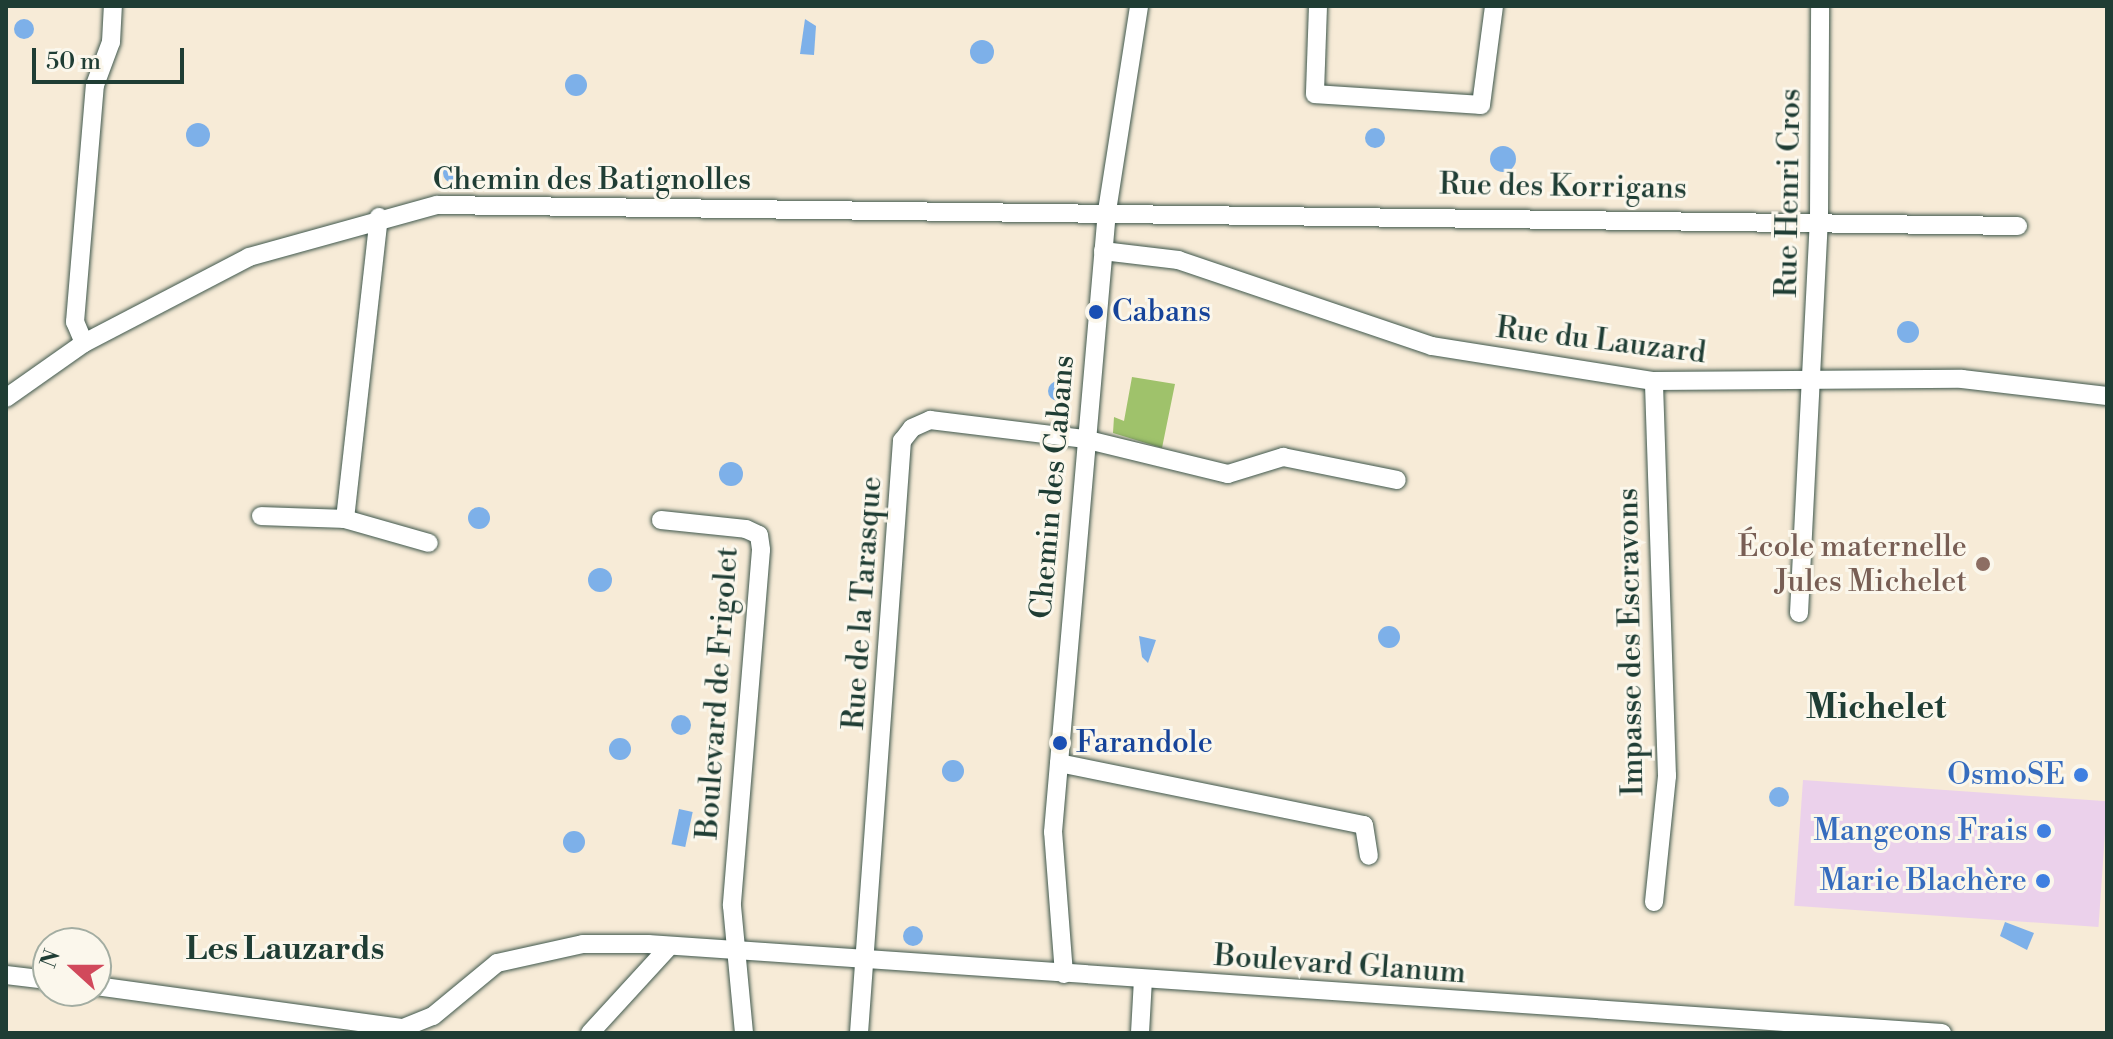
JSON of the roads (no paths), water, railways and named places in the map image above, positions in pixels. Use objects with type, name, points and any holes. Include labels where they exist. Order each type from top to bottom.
[{"type":"street","points":[[84,343],[75,322],[95,85],[111,42],[113,6]]},
{"type":"street","name":"Chemin des Cabans","points":[[1064,974],[1053,832],[1084,439],[1107,211],[1139,6]]},
{"type":"street","points":[[1318,6],[1315,94],[1481,105],[1494,6]]},
{"type":"street","name":"Rue Henri Cros","points":[[1799,613],[1819,219],[1820,6]]},
{"type":"street","name":"Chemin des Batignolles","points":[[6,398],[84,343],[249,257],[379,217],[437,205],[1107,211]]},
{"type":"street","name":"Rue des Korrigans","points":[[1107,211],[1819,219],[2018,226]]},
{"type":"street","points":[[345,519],[379,217]]},
{"type":"street","name":"Rue du Lauzard","points":[[1103,251],[1178,260],[1432,346],[1654,381],[1962,379],[2107,396]]},
{"type":"street","name":"Impasse des Escravons","points":[[1654,381],[1667,776],[1654,902]]},
{"type":"street","name":"Rue de la Tarasque","points":[[859,1033],[902,441],[930,420],[1084,439],[1228,474],[1283,457],[1397,480]]},
{"type":"street","points":[[261,516],[345,519],[429,543]]},
{"type":"street","name":"Boulevard de Frigolet","points":[[661,520],[759,535],[734,952]]},
{"type":"street","points":[[1059,763],[1364,825],[1369,856]]},
{"type":"street","name":"Boulevard Glanum","points":[[112,988],[403,1028],[433,1016],[497,963],[583,944],[1942,1033]]},
{"type":"street","points":[[590,1033],[668,948]]},
{"type":"street","points":[[734,952],[744,1033]]},
{"type":"street","points":[[6,975],[32,978]]},
{"type":"street","points":[[1140,1033],[1143,980]]},
{"type":"water","points":[[24,19],[31,22],[34,29],[31,36],[24,39],[17,36],[14,29],[17,22]]},
{"type":"water","points":[[805,19],[816,26],[814,55],[800,54]]},
{"type":"water","points":[[982,40],[993,47],[994,52],[987,63],[982,64],[971,57],[970,52],[977,41]]},
{"type":"water","points":[[576,74],[587,85],[576,96],[565,85]]},
{"type":"water","points":[[198,123],[206,127],[210,135],[206,143],[198,147],[190,143],[186,135],[190,127]]},
{"type":"water","points":[[1375,128],[1382,131],[1385,138],[1382,145],[1375,148],[1368,145],[1365,138],[1368,131]]},
{"type":"water","points":[[1503,146],[1512,150],[1516,159],[1512,168],[1503,172],[1494,168],[1490,159],[1494,150]]},
{"type":"water","points":[[453,163],[460,166],[463,173],[460,180],[453,183],[446,180],[443,173],[446,166]]},
{"type":"water","points":[[1904,321],[1912,321],[1919,332],[1912,343],[1904,343],[1897,336],[1897,328]]},
{"type":"water","points":[[1058,381],[1065,384],[1068,391],[1065,398],[1058,401],[1051,398],[1048,391],[1051,384]]},
{"type":"water","points":[[731,462],[740,465],[743,474],[740,483],[731,486],[722,483],[719,474],[722,465]]},
{"type":"water","points":[[479,507],[487,510],[490,518],[487,526],[479,529],[471,526],[468,518],[471,510]]},
{"type":"water","points":[[600,568],[609,571],[612,580],[609,589],[600,592],[591,589],[588,580],[591,571]]},
{"type":"water","points":[[1389,626],[1397,629],[1400,637],[1397,645],[1389,648],[1381,645],[1378,637],[1381,629]]},
{"type":"water","points":[[1139,636],[1156,640],[1148,663],[1142,657]]},
{"type":"water","points":[[681,715],[688,718],[691,725],[688,732],[681,735],[674,732],[671,725],[674,718]]},
{"type":"water","points":[[620,738],[628,741],[631,749],[628,757],[620,760],[612,757],[609,749],[612,741]]},
{"type":"water","points":[[953,760],[961,763],[964,771],[961,779],[953,782],[945,779],[942,771],[945,763]]},
{"type":"water","points":[[1775,787],[1783,787],[1789,797],[1783,807],[1775,807],[1769,801],[1769,793]]},
{"type":"water","points":[[679,809],[693,812],[685,847],[672,844]]},
{"type":"water","points":[[574,831],[582,834],[585,842],[582,850],[574,853],[566,850],[563,842],[566,834]]},
{"type":"water","points":[[2005,922],[2034,933],[2027,950],[2000,936]]},
{"type":"water","points":[[913,926],[920,929],[923,936],[920,943],[913,946],[906,943],[903,936],[906,929]]},
{"type":"place","name":"Cabans","points":[[1096,312]]},
{"type":"place","name":"École maternelle Jules Michelet","points":[[1983,564]]},
{"type":"place","name":"Farandole","points":[[1060,743]]},
{"type":"place","name":"OsmoSE","points":[[2081,775]]},
{"type":"place","name":"Mangeons Frais","points":[[2044,831]]},
{"type":"place","name":"Marie Blachère","points":[[2043,881]]},
{"type":"district","name":"Michelet","points":[[1876,709]]},
{"type":"district","name":"Les Lauzards","points":[[285,949]]}]
